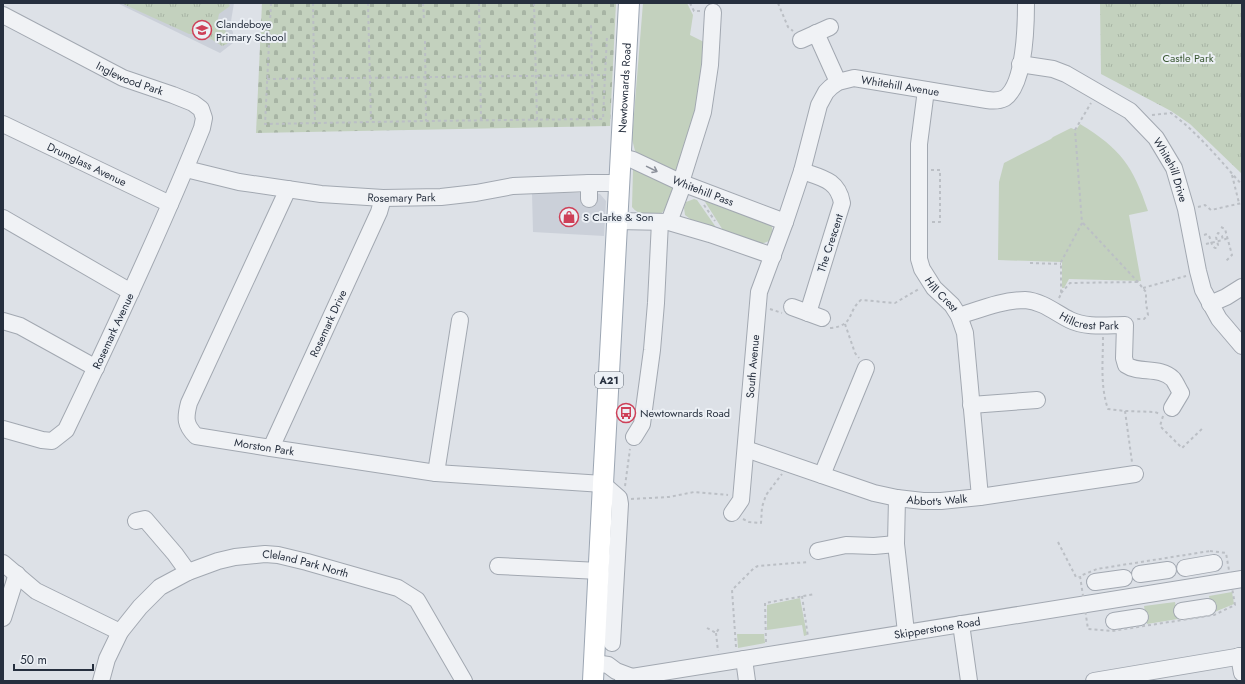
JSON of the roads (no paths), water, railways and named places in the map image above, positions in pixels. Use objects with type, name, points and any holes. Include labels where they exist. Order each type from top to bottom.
[{"type":"main road","name":"Newtownards Road","points":[[594,672],[603,484],[610,218],[620,183],[629,3]]},
{"type":"street","points":[[1020,64],[1026,28],[1026,3]]},
{"type":"street","points":[[634,437],[642,424],[652,350],[664,222],[681,190],[703,112],[710,65],[713,12]]},
{"type":"street","name":"Inglewood Park","points":[[3,15],[123,78],[193,103],[201,110],[204,118],[202,128],[186,169]]},
{"type":"street","points":[[785,222],[802,171],[819,105],[826,92],[838,82],[823,30],[802,40]]},
{"type":"street","name":"Whitehill Avenue","points":[[838,82],[854,78],[997,101],[1009,94],[1015,85],[1020,64]]},
{"type":"street","name":"Whitehill Drive","points":[[1020,64],[1066,74],[1130,111],[1156,138],[1174,168],[1186,209],[1198,273],[1203,290],[1218,319],[1242,346]]},
{"type":"street","name":"Hill Crest","points":[[926,90],[918,144],[919,259],[922,269],[934,288],[952,305],[959,316],[965,333],[980,497]]},
{"type":"street","name":"Drumglass Avenue","points":[[3,124],[170,204]]},
{"type":"street","name":"Whitehill Pass","points":[[622,157],[634,160],[698,190],[785,222]]},
{"type":"street","name":"Rosemary Park","points":[[186,169],[239,182],[321,194],[383,198],[441,197],[476,194],[513,186],[538,192],[589,191],[620,183]]},
{"type":"street","name":"Rosemark Avenue","points":[[3,428],[42,440],[52,440],[66,430],[131,292],[186,169]]},
{"type":"street","name":"The Crescent","points":[[789,311],[818,319],[842,204],[840,195],[835,186],[822,178],[802,171]]},
{"type":"street","name":"Morston Park","points":[[288,189],[189,403],[186,413],[188,428],[196,436],[436,473],[603,484]]},
{"type":"street","name":"Rosemark Drive","points":[[271,448],[379,212],[383,198]]},
{"type":"street","points":[[3,218],[131,292]]},
{"type":"street","points":[[610,218],[664,222],[710,234],[773,256]]},
{"type":"street","name":"South Avenue","points":[[732,513],[741,500],[759,292],[785,222]]},
{"type":"street","points":[[1210,304],[1226,297],[1242,287]]},
{"type":"street","name":"Hillcrest Park","points":[[959,316],[1000,303],[1026,300],[1043,305],[1057,317],[1083,324],[1125,325],[1124,358],[1126,365],[1132,369],[1163,373],[1172,379],[1181,393],[1172,408]]},
{"type":"street","points":[[436,473],[460,320]]},
{"type":"street","points":[[3,321],[20,326],[96,368]]},
{"type":"street","points":[[822,475],[866,368]]},
{"type":"street","points":[[971,405],[1037,400]]},
{"type":"street","name":"Abbot's Walk","points":[[746,449],[874,493],[897,498],[923,501],[941,502],[1135,474]]},
{"type":"street","points":[[603,484],[619,498],[620,504],[612,643]]},
{"type":"street","points":[[897,498],[896,544],[906,632]]},
{"type":"street","points":[[136,521],[145,519],[171,548],[188,572]]},
{"type":"street","points":[[813,557],[846,545],[874,546],[896,544]]},
{"type":"street","name":"Cleland Park North","points":[[101,681],[107,659],[120,632],[140,607],[160,587],[188,572],[218,561],[235,557],[265,554],[278,555],[307,562],[398,588],[417,600],[464,681]]},
{"type":"street","points":[[3,563],[36,591],[120,632]]},
{"type":"street","points":[[1195,609],[1199,565]]},
{"type":"street","points":[[498,566],[599,570]]},
{"type":"street","points":[[1154,572],[1157,592]]},
{"type":"street","points":[[3,618],[17,574]]},
{"type":"street","points":[[1110,580],[1127,619]]},
{"type":"street","name":"Skipperstone Road","points":[[594,672],[608,665],[628,679],[906,632],[1236,580]]},
{"type":"street","points":[[961,624],[969,681]]},
{"type":"street","points":[[1094,681],[1139,677],[1240,656],[1242,672]]},
{"type":"street","points":[[741,660],[747,681]]},
{"type":"place","name":"Clandeboye Primary School","points":[[202,30]]},
{"type":"place","name":"S Clarke & Son","points":[[569,217]]},
{"type":"place","name":"Newtownards Road","points":[[626,413]]},
{"type":"park label","name":"Castle Park","points":[[1188,58]]}]
